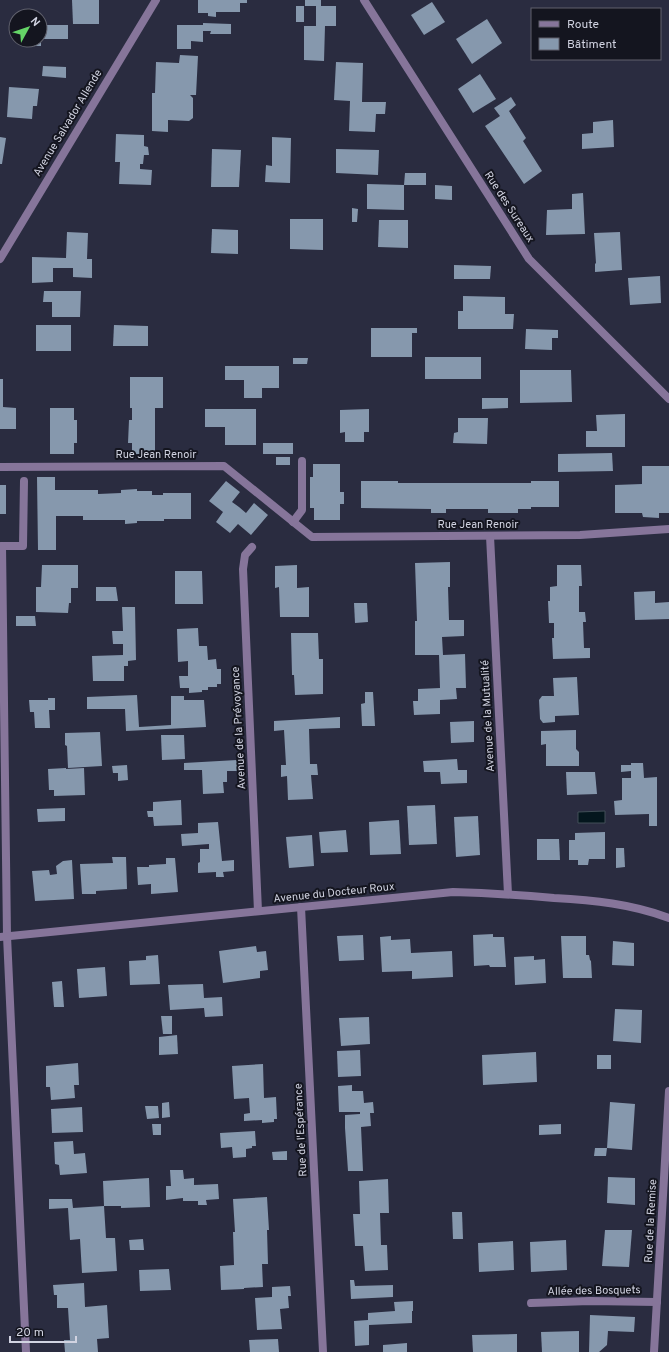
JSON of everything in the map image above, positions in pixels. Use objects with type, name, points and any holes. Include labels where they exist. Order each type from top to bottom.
[{"type":"street","name":"Avenue Salvador Allende","points":[[0,258],[156,0]]},
{"type":"street","name":"Rue des Sureaux","points":[[364,0],[529,259],[669,399]]},
{"type":"street","points":[[293,522],[302,510],[302,461]]},
{"type":"street","name":"Rue Jean Renoir","points":[[0,466],[224,466],[312,537],[580,535],[669,530]]},
{"type":"street","points":[[24,481],[23,546],[2,546],[3,937],[26,1352]]},
{"type":"street","name":"Avenue de la Mutualité","points":[[490,536],[508,894]]},
{"type":"street","name":"Avenue de la Prévoyance","points":[[252,547],[245,555],[243,569],[258,911]]},
{"type":"street","name":"Avenue du Docteur Roux","points":[[3,937],[453,892],[508,894],[600,901],[653,912],[669,918]]},
{"type":"street","name":"Rue de l'Espérance","points":[[301,907],[323,1352]]},
{"type":"street","name":"Rue de la Remise","points":[[654,1352],[669,1091]]},
{"type":"street","name":"Allée des Bosquets","points":[[531,1303],[590,1301],[657,1302]]},
{"type":"water","points":[[605,811],[605,823],[578,823],[578,812]]},
{"type":"building","points":[[72,0],[99,0],[99,24],[73,24]]},
{"type":"building","points":[[198,0],[247,0],[247,3],[240,3],[240,12],[216,12],[216,17],[208,16],[208,13],[198,13]]},
{"type":"building","points":[[305,0],[321,0],[321,6],[336,6],[336,26],[325,26],[324,61],[304,60],[304,26],[316,26],[316,6],[305,6]]},
{"type":"building","points":[[432,2],[445,22],[424,35],[411,15]]},
{"type":"building","points":[[296,6],[304,6],[304,22],[296,22]]},
{"type":"building","points":[[487,19],[502,43],[472,64],[456,39]]},
{"type":"building","points":[[203,23],[231,24],[231,34],[210,34],[211,31],[203,31],[203,42],[191,41],[191,49],[177,49],[177,25],[203,25]]},
{"type":"building","points":[[48,25],[68,25],[68,39],[48,39]]},
{"type":"building","points":[[180,55],[198,56],[196,95],[190,95],[193,98],[193,118],[189,121],[168,120],[168,132],[152,131],[152,93],[155,93],[156,62],[179,63]]},
{"type":"building","points":[[336,62],[363,63],[362,102],[386,102],[385,114],[376,114],[375,132],[349,131],[350,101],[334,100]]},
{"type":"building","points":[[43,66],[66,67],[66,78],[42,76]]},
{"type":"building","points":[[480,74],[496,99],[473,113],[458,89]]},
{"type":"building","points":[[9,87],[39,89],[37,106],[33,106],[32,119],[7,117]]},
{"type":"building","points":[[511,97],[516,105],[509,111],[526,138],[523,141],[542,171],[524,184],[485,126],[500,116],[494,108]]},
{"type":"building","points":[[613,120],[614,147],[582,149],[582,134],[593,133],[593,122]]},
{"type":"building","points":[[116,134],[144,135],[144,146],[148,147],[149,155],[144,155],[143,164],[140,164],[140,169],[152,170],[151,185],[119,184],[120,162],[115,162]]},
{"type":"building","points":[[0,137],[6,138],[2,164],[0,164]]},
{"type":"building","points":[[272,137],[291,138],[290,183],[265,182],[266,165],[272,166]]},
{"type":"building","points":[[212,149],[241,150],[239,187],[211,187]]},
{"type":"building","points":[[336,149],[379,150],[378,175],[336,173]]},
{"type":"building","points":[[405,173],[426,173],[426,185],[404,185]]},
{"type":"building","points":[[367,184],[404,185],[404,210],[367,209]]},
{"type":"building","points":[[435,185],[452,186],[452,200],[435,199]]},
{"type":"building","points":[[583,193],[585,234],[546,235],[547,210],[572,209],[572,194]]},
{"type":"building","points":[[352,208],[358,209],[357,222],[352,222]]},
{"type":"building","points":[[290,219],[323,219],[323,250],[290,249]]},
{"type":"building","points":[[379,220],[408,220],[408,248],[378,247]]},
{"type":"building","points":[[212,229],[238,230],[238,254],[211,253]]},
{"type":"building","points":[[67,232],[88,233],[87,259],[92,259],[92,278],[73,277],[73,268],[53,268],[53,282],[32,283],[32,257],[66,258]]},
{"type":"building","points":[[620,232],[622,270],[595,272],[596,263],[594,233]]},
{"type":"building","points":[[454,265],[491,266],[490,279],[454,279]]},
{"type":"building","points":[[660,276],[661,303],[630,305],[628,278]]},
{"type":"building","points":[[44,291],[81,291],[80,317],[52,317],[52,302],[43,302]]},
{"type":"building","points":[[463,296],[505,297],[505,314],[514,314],[513,329],[458,329],[458,311],[463,311]]},
{"type":"building","points":[[36,325],[71,325],[71,351],[36,351]]},
{"type":"building","points":[[114,325],[148,326],[148,346],[113,346]]},
{"type":"building","points":[[371,328],[417,328],[417,333],[412,333],[412,357],[371,357]]},
{"type":"building","points":[[526,329],[558,330],[558,338],[552,338],[552,350],[525,349]]},
{"type":"building","points":[[425,357],[481,357],[481,379],[425,379]]},
{"type":"building","points":[[293,358],[308,358],[307,364],[293,364]]},
{"type":"building","points":[[225,366],[279,366],[279,388],[262,388],[262,398],[244,398],[244,380],[225,380]]},
{"type":"building","points":[[520,370],[571,370],[572,402],[520,403]]},
{"type":"building","points":[[130,377],[163,377],[163,408],[155,408],[155,454],[132,454],[132,443],[128,443],[129,420],[132,420],[132,408],[130,408]]},
{"type":"building","points":[[0,379],[3,379],[3,407],[16,408],[16,429],[0,429]]},
{"type":"building","points":[[482,398],[508,398],[508,408],[482,409]]},
{"type":"building","points":[[50,408],[74,408],[74,420],[77,420],[77,443],[74,443],[74,454],[50,454]]},
{"type":"building","points":[[205,409],[256,409],[256,445],[225,445],[225,427],[205,427]]},
{"type":"building","points":[[369,409],[369,432],[364,432],[364,442],[345,442],[345,432],[340,433],[340,410]]},
{"type":"building","points":[[625,414],[625,447],[586,447],[586,431],[597,431],[596,415]]},
{"type":"building","points":[[458,418],[488,418],[487,444],[453,443],[454,433],[458,432]]},
{"type":"building","points":[[263,443],[293,443],[293,454],[263,454]]},
{"type":"building","points":[[612,453],[613,471],[558,472],[558,454]]},
{"type":"building","points":[[276,457],[290,457],[290,465],[276,465]]},
{"type":"building","points":[[313,464],[340,464],[340,492],[344,492],[344,504],[340,504],[340,520],[314,520],[314,508],[310,508],[310,477],[313,477]]},
{"type":"building","points":[[642,466],[669,466],[669,513],[659,513],[659,518],[643,517],[642,513],[615,513],[615,485],[642,484]]},
{"type":"building","points":[[37,477],[55,477],[55,490],[98,490],[98,494],[121,493],[121,490],[137,489],[137,491],[152,491],[152,495],[163,495],[163,493],[191,493],[191,519],[137,521],[137,523],[125,524],[125,520],[83,520],[83,516],[56,516],[56,550],[38,550]]},
{"type":"building","points":[[226,481],[240,492],[232,502],[246,513],[254,503],[268,515],[251,535],[238,524],[230,533],[216,522],[223,512],[209,501]]},
{"type":"building","points":[[361,481],[398,481],[398,483],[531,483],[531,481],[559,481],[559,507],[531,507],[531,509],[518,509],[518,513],[488,513],[488,509],[446,509],[446,513],[431,513],[431,509],[361,508]]},
{"type":"building","points":[[0,485],[6,485],[6,514],[0,514]]},
{"type":"building","points":[[450,562],[450,587],[448,587],[449,620],[464,620],[464,636],[442,637],[443,655],[465,654],[466,688],[456,688],[457,699],[440,700],[440,714],[414,715],[413,701],[418,701],[418,689],[440,688],[439,655],[415,655],[415,621],[417,621],[415,563]]},
{"type":"building","points":[[42,565],[78,565],[78,588],[71,588],[71,603],[69,603],[68,613],[36,612],[36,587],[41,587]]},
{"type":"building","points":[[297,565],[297,588],[309,587],[309,617],[280,617],[279,587],[275,588],[275,566]]},
{"type":"building","points":[[557,565],[581,565],[582,586],[579,586],[579,612],[585,612],[586,622],[583,622],[584,648],[590,648],[590,658],[553,659],[552,638],[554,638],[554,623],[549,623],[548,601],[550,601],[550,587],[557,586]]},
{"type":"building","points":[[175,571],[202,571],[203,604],[175,604]]},
{"type":"building","points":[[96,587],[116,587],[118,601],[96,601]]},
{"type":"building","points":[[655,591],[655,603],[669,602],[669,619],[635,620],[634,592]]},
{"type":"building","points":[[354,603],[367,603],[368,622],[355,623]]},
{"type":"building","points":[[122,607],[135,607],[136,660],[128,661],[128,666],[124,666],[124,681],[93,681],[92,656],[123,655],[123,644],[113,644],[112,631],[123,631]]},
{"type":"building","points":[[16,616],[35,616],[36,626],[16,626]]},
{"type":"building","points":[[198,628],[199,646],[207,646],[208,660],[216,659],[217,669],[221,669],[221,684],[217,684],[217,687],[208,687],[208,690],[202,690],[202,692],[189,693],[189,688],[180,688],[179,676],[188,676],[188,661],[178,662],[177,629]]},
{"type":"building","points":[[291,633],[318,633],[319,659],[323,659],[323,694],[295,695],[294,675],[292,675]]},
{"type":"building","points":[[577,677],[579,715],[555,716],[555,722],[543,723],[540,719],[539,700],[542,696],[554,696],[553,678]]},
{"type":"building","points":[[365,692],[373,692],[375,726],[362,726],[361,704],[365,703]]},
{"type":"building","points":[[137,695],[139,727],[171,725],[171,696],[184,696],[184,700],[204,700],[206,727],[126,731],[125,709],[87,709],[87,697]]},
{"type":"building","points":[[48,698],[55,698],[55,710],[49,710],[50,728],[35,728],[34,712],[30,712],[29,700],[48,700]]},
{"type":"building","points":[[340,717],[340,728],[309,729],[310,764],[317,764],[318,775],[311,775],[313,799],[288,800],[287,776],[281,777],[281,765],[286,765],[284,730],[274,731],[274,721]]},
{"type":"building","points":[[474,721],[474,742],[451,743],[450,722]]},
{"type":"building","points":[[576,730],[576,749],[579,752],[579,766],[546,766],[546,744],[541,745],[541,731]]},
{"type":"building","points":[[100,732],[102,766],[68,768],[65,733]]},
{"type":"building","points":[[161,735],[184,735],[185,759],[162,760]]},
{"type":"building","points":[[457,759],[458,770],[467,770],[467,783],[441,784],[440,772],[424,772],[423,761]]},
{"type":"building","points":[[237,760],[238,771],[227,771],[227,782],[223,782],[224,793],[203,794],[202,770],[184,770],[184,763]]},
{"type":"building","points":[[631,763],[643,763],[644,778],[657,777],[657,826],[649,826],[649,814],[615,815],[614,801],[622,800],[622,778],[631,778],[631,771],[621,772],[621,765],[631,765]]},
{"type":"building","points":[[127,765],[128,780],[118,781],[118,773],[113,773],[112,766]]},
{"type":"building","points":[[84,768],[85,795],[54,796],[54,790],[49,790],[48,769]]},
{"type":"building","points":[[566,772],[595,772],[597,794],[567,795]]},
{"type":"building","points":[[181,800],[182,825],[154,826],[153,817],[148,817],[147,811],[153,811],[153,802]]},
{"type":"building","points":[[435,805],[437,844],[409,845],[407,806]]},
{"type":"building","points":[[65,808],[65,821],[38,822],[37,809]]},
{"type":"building","points":[[478,816],[480,855],[456,857],[454,817]]},
{"type":"building","points":[[399,820],[401,854],[370,855],[369,822]]},
{"type":"building","points":[[218,822],[222,861],[234,860],[234,871],[223,872],[224,877],[216,877],[216,872],[198,873],[200,849],[209,849],[209,844],[182,846],[181,834],[198,833],[198,823]]},
{"type":"building","points":[[346,830],[348,852],[321,853],[319,832]]},
{"type":"building","points":[[605,832],[605,859],[589,859],[588,865],[578,865],[578,860],[569,860],[569,840],[575,840],[575,833]]},
{"type":"building","points":[[312,835],[314,866],[289,868],[286,837]]},
{"type":"building","points":[[537,839],[559,839],[560,860],[537,860]]},
{"type":"building","points":[[616,848],[624,848],[625,867],[616,868]]},
{"type":"building","points":[[112,857],[126,857],[127,889],[96,891],[96,894],[82,894],[80,864],[113,863]]},
{"type":"building","points":[[166,858],[175,858],[178,892],[151,894],[151,884],[138,885],[137,867],[149,867],[149,865],[166,864]]},
{"type":"building","points":[[72,860],[74,899],[35,901],[32,871],[49,870],[50,875],[57,874],[56,866],[63,861]]},
{"type":"building","points":[[493,934],[493,937],[504,937],[506,967],[490,967],[489,965],[474,966],[473,935]]},
{"type":"building","points":[[363,935],[364,960],[339,961],[337,936]]},
{"type":"building","points":[[391,936],[391,940],[410,939],[411,953],[452,951],[453,977],[412,979],[412,971],[382,972],[380,937]]},
{"type":"building","points":[[561,936],[586,936],[586,955],[589,955],[591,961],[592,978],[563,978]]},
{"type":"building","points":[[613,941],[634,943],[634,966],[612,965]]},
{"type":"building","points":[[256,946],[257,952],[266,951],[268,970],[260,971],[260,978],[223,983],[219,951]]},
{"type":"building","points":[[158,955],[160,984],[130,985],[129,961],[146,960],[146,956]]},
{"type":"building","points":[[534,956],[534,960],[545,959],[546,983],[515,985],[514,957]]},
{"type":"building","points":[[105,967],[107,996],[79,998],[77,969]]},
{"type":"building","points":[[62,981],[64,1007],[54,1007],[52,982]]},
{"type":"building","points":[[203,984],[204,998],[222,997],[223,1016],[205,1017],[204,1008],[170,1010],[168,985]]},
{"type":"building","points":[[615,1009],[642,1010],[641,1043],[613,1041]]},
{"type":"building","points":[[161,1016],[172,1016],[172,1034],[163,1034]]},
{"type":"building","points":[[369,1017],[370,1044],[341,1046],[339,1018]]},
{"type":"building","points":[[177,1035],[178,1054],[159,1055],[159,1037]]},
{"type":"building","points":[[360,1050],[361,1076],[338,1077],[337,1051]]},
{"type":"building","points":[[536,1052],[537,1082],[483,1085],[482,1055]]},
{"type":"building","points":[[597,1055],[611,1055],[611,1069],[597,1069]]},
{"type":"building","points":[[78,1063],[79,1085],[74,1085],[75,1098],[51,1100],[50,1087],[46,1087],[46,1066]]},
{"type":"building","points":[[263,1064],[264,1098],[276,1097],[277,1119],[274,1119],[274,1122],[262,1123],[262,1120],[244,1121],[244,1114],[250,1113],[249,1098],[234,1099],[232,1066]]},
{"type":"building","points":[[352,1085],[352,1091],[363,1091],[364,1103],[373,1102],[374,1113],[370,1113],[371,1126],[361,1127],[363,1171],[348,1171],[345,1128],[345,1115],[360,1114],[360,1112],[339,1112],[338,1086]]},
{"type":"building","points":[[169,1102],[170,1117],[162,1118],[162,1103]]},
{"type":"building","points":[[610,1102],[635,1104],[632,1150],[607,1148]]},
{"type":"building","points":[[145,1106],[158,1106],[159,1118],[147,1119]]},
{"type":"building","points":[[82,1107],[83,1132],[52,1133],[51,1109]]},
{"type":"building","points":[[152,1124],[161,1124],[161,1135],[153,1135]]},
{"type":"building","points":[[561,1124],[561,1134],[539,1135],[539,1125]]},
{"type":"building","points":[[255,1131],[256,1146],[246,1149],[246,1157],[233,1158],[232,1147],[221,1148],[220,1133]]},
{"type":"building","points":[[73,1141],[74,1154],[85,1153],[87,1173],[60,1175],[59,1165],[55,1164],[54,1142]]},
{"type":"building","points":[[595,1148],[607,1148],[606,1156],[594,1156]]},
{"type":"building","points":[[287,1151],[287,1160],[273,1160],[272,1152]]},
{"type":"building","points":[[170,1170],[183,1170],[184,1179],[194,1178],[194,1185],[218,1184],[219,1199],[206,1200],[207,1205],[198,1205],[198,1201],[183,1201],[183,1198],[166,1200],[166,1186],[171,1186]]},
{"type":"building","points":[[608,1177],[635,1178],[635,1205],[607,1203]]},
{"type":"building","points":[[149,1178],[150,1207],[121,1208],[121,1206],[104,1206],[103,1181]]},
{"type":"building","points":[[388,1179],[389,1213],[380,1213],[381,1245],[387,1245],[388,1270],[365,1271],[363,1246],[355,1246],[353,1214],[360,1214],[359,1181]]},
{"type":"building","points":[[267,1197],[269,1230],[267,1230],[268,1264],[262,1264],[263,1287],[221,1290],[220,1266],[234,1265],[233,1232],[235,1232],[233,1199]]},
{"type":"building","points":[[49,1199],[72,1199],[73,1208],[104,1206],[106,1238],[115,1238],[117,1271],[82,1273],[80,1239],[70,1240],[68,1208],[49,1209]]},
{"type":"building","points":[[452,1212],[462,1212],[463,1239],[453,1239]]},
{"type":"building","points":[[605,1230],[632,1230],[629,1267],[602,1266]]},
{"type":"building","points":[[143,1239],[144,1250],[130,1250],[129,1240]]},
{"type":"building","points":[[566,1240],[567,1270],[531,1272],[530,1242]]},
{"type":"building","points":[[513,1241],[514,1270],[479,1272],[478,1243]]},
{"type":"building","points":[[169,1269],[171,1290],[140,1291],[139,1270]]},
{"type":"building","points":[[350,1280],[354,1280],[355,1286],[393,1285],[393,1297],[351,1299]]},
{"type":"building","points":[[84,1283],[85,1307],[107,1305],[109,1338],[97,1339],[98,1352],[65,1352],[64,1340],[70,1340],[68,1308],[57,1308],[57,1295],[54,1295],[53,1285]]},
{"type":"building","points":[[290,1286],[291,1296],[288,1296],[289,1308],[280,1309],[282,1329],[257,1330],[255,1298],[272,1297],[272,1287]]},
{"type":"building","points":[[413,1301],[412,1323],[369,1325],[369,1345],[355,1346],[354,1321],[368,1320],[368,1313],[395,1311],[394,1302]]},
{"type":"building","points":[[590,1315],[635,1317],[634,1332],[608,1331],[607,1345],[599,1352],[589,1352]]},
{"type":"building","points":[[579,1331],[579,1352],[542,1352],[541,1332]]},
{"type":"building","points":[[517,1334],[517,1352],[473,1352],[472,1335]]},
{"type":"building","points":[[278,1339],[279,1352],[250,1352],[249,1340]]},
{"type":"building","points":[[407,1343],[407,1352],[383,1352],[383,1345]]}]
